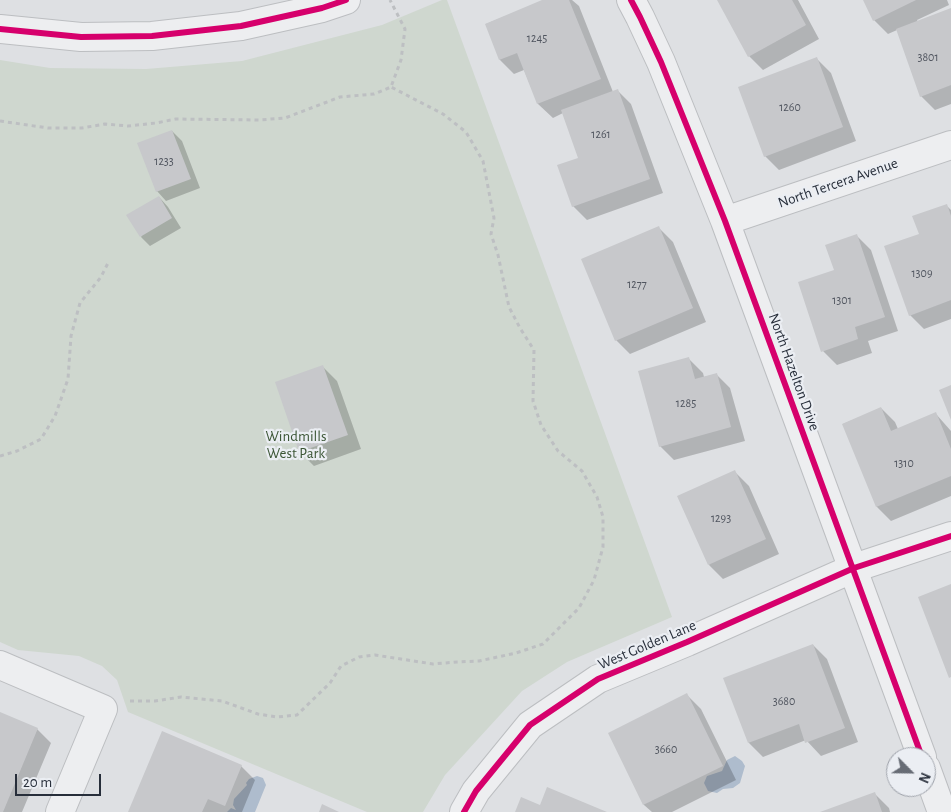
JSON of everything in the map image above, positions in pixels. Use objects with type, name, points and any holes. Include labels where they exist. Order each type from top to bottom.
[{"type":"street","points":[[0,29],[81,37],[152,36],[241,26],[322,8],[346,0]]},
{"type":"street","name":"North Hazelton Drive","points":[[630,0],[661,62],[725,221],[918,747]]},
{"type":"street","name":"North Tercera Avenue","points":[[725,221],[951,145]]},
{"type":"street","name":"West Golden Lane","points":[[464,812],[476,792],[530,725],[598,679],[854,568],[951,536]]},
{"type":"street","points":[[0,664],[103,709],[60,812]]},
{"type":"street","points":[[936,796],[942,812]]},
{"type":"path","points":[[0,121],[48,128],[82,128],[104,124],[128,126],[176,119],[214,121],[285,118],[340,97],[374,94],[391,87],[401,60],[405,29],[390,0]]},
{"type":"path","points":[[103,709],[128,701],[155,702],[181,697],[222,701],[258,714],[277,717],[296,715],[330,683],[340,666],[359,657],[375,655],[433,664],[479,661],[516,653],[543,644],[579,608],[594,580],[603,547],[603,517],[597,497],[582,471],[558,451],[541,425],[533,401],[534,350],[509,307],[498,256],[490,234],[494,218],[483,161],[466,132],[443,114],[391,87]]},
{"type":"path","points":[[0,456],[17,451],[41,439],[55,416],[68,379],[71,336],[80,302],[101,277],[108,263]]},
{"type":"green space","name":"Windmills West Park","points":[[442,0],[447,0],[672,617],[567,662],[522,691],[445,775],[423,812],[367,812],[128,712],[117,680],[102,666],[79,656],[18,650],[0,642],[0,60],[50,68],[146,69],[242,61],[382,25]]},
{"type":"water","points":[[735,756],[745,766],[740,783],[733,788],[723,789],[717,793],[708,791],[704,783],[707,776],[722,771],[727,760]]},
{"type":"water","points":[[257,776],[263,778],[266,785],[255,812],[227,812],[231,808],[236,810],[233,805],[234,799],[247,785],[246,783],[249,779]]},
{"type":"building","points":[[542,0],[569,0],[601,79],[537,104],[517,53],[499,60],[485,24]]},
{"type":"building","points":[[717,0],[792,0],[806,25],[748,57]]},
{"type":"building","points":[[863,0],[916,0],[873,21]]},
{"type":"building","points":[[951,8],[951,85],[920,97],[896,29]]},
{"type":"building","points":[[817,57],[843,127],[764,157],[738,87]]},
{"type":"building","points":[[618,89],[650,179],[572,207],[557,165],[578,158],[561,110]]},
{"type":"building","points":[[172,130],[191,179],[156,192],[137,143]]},
{"type":"building","points":[[159,196],[172,218],[140,237],[126,215]]},
{"type":"building","points":[[947,204],[951,216],[951,300],[909,316],[884,246],[919,234],[912,216]]},
{"type":"building","points":[[659,226],[693,308],[615,341],[581,259]]},
{"type":"building","points":[[857,234],[885,317],[855,327],[858,339],[821,352],[798,282],[834,270],[825,245]]},
{"type":"building","points":[[689,357],[695,379],[717,373],[731,427],[659,447],[638,371]]},
{"type":"building","points":[[323,365],[348,435],[299,452],[275,382]]},
{"type":"building","points":[[951,385],[951,420],[939,390]]},
{"type":"building","points":[[881,407],[891,431],[936,412],[951,449],[951,476],[876,507],[842,424]]},
{"type":"building","points":[[735,470],[766,539],[708,565],[677,496]]},
{"type":"building","points":[[951,584],[951,677],[949,678],[918,597]]},
{"type":"building","points":[[813,644],[845,728],[805,743],[799,724],[748,743],[723,678]]},
{"type":"building","points":[[687,693],[723,766],[643,805],[608,733]]},
{"type":"building","points":[[0,712],[38,728],[3,812],[0,812]]},
{"type":"building","points":[[162,731],[242,765],[225,806],[208,799],[202,812],[128,812]]},
{"type":"building","points":[[547,787],[607,812],[515,812],[521,797],[540,805]]},
{"type":"building","points":[[875,792],[882,812],[820,812]]},
{"type":"building","points":[[322,804],[339,812],[319,812]]},
{"type":"cycle path","points":[[0,29],[81,37],[152,36],[241,26],[322,8],[346,0]]},
{"type":"cycle path","points":[[631,0],[661,62],[725,221],[918,747]]},
{"type":"cycle path","points":[[464,812],[476,791],[530,725],[598,679],[854,568],[951,536]]}]
